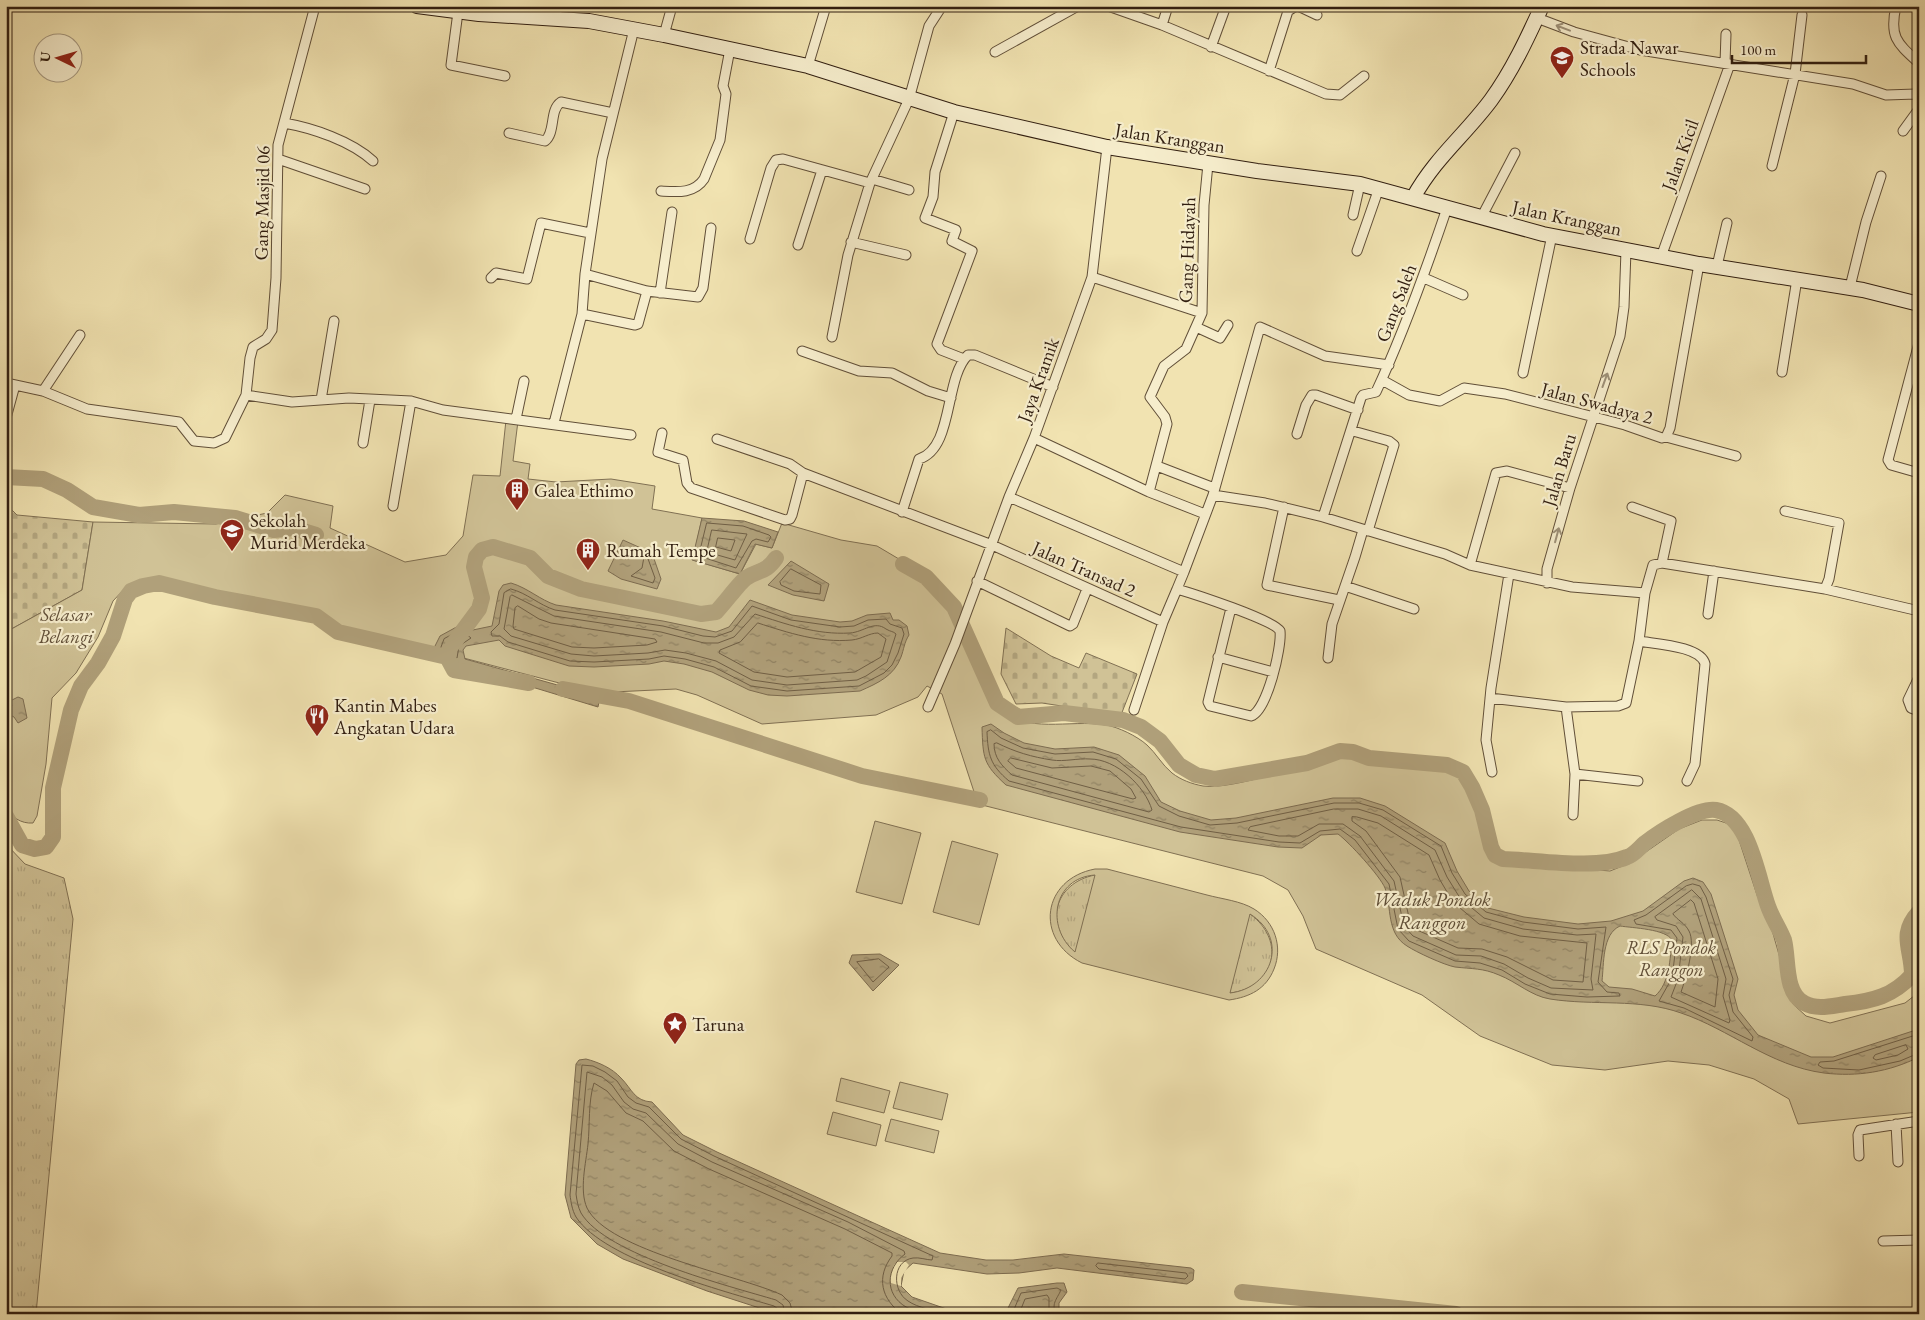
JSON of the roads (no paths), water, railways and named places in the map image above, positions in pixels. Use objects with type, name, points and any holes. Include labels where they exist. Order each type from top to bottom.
[{"type":"main road","name":"Jalan Kranggan","points":[[417,6],[458,12],[479,10],[557,12],[808,66],[954,112],[1107,147],[1208,164],[1360,184],[1481,218],[1552,235],[1699,264],[1850,288],[1919,304]]},
{"type":"main road","points":[[1413,198],[1427,173],[1490,101],[1506,77],[1540,10]]},
{"type":"street","name":"Gang Masjid 06","points":[[10,384],[43,391],[87,409],[179,422],[194,441],[214,443],[225,438],[246,395],[251,353],[256,344],[268,337],[273,325],[279,138],[315,6]]},
{"type":"street","points":[[664,35],[672,6]]},
{"type":"street","points":[[808,66],[826,6]]},
{"type":"street","points":[[832,337],[851,242],[871,181],[909,99],[929,26],[942,6]]},
{"type":"street","points":[[995,52],[1078,6]]},
{"type":"street","points":[[1108,6],[1162,25],[1326,94],[1340,95],[1364,76]]},
{"type":"street","points":[[1162,25],[1168,6]]},
{"type":"street","points":[[1211,47],[1226,6]]},
{"type":"street","points":[[1269,71],[1288,11],[1297,6],[1311,10]]},
{"type":"street","points":[[1896,6],[1894,36],[1897,42],[1919,64]]},
{"type":"street","points":[[1540,10],[1574,32],[1640,50],[1853,84],[1886,95],[1916,94],[1919,96]]},
{"type":"street","points":[[458,12],[451,65],[505,76]]},
{"type":"street","points":[[1772,166],[1795,74],[1802,15]]},
{"type":"street","points":[[554,423],[582,314],[584,274],[602,159],[631,48],[634,29]]},
{"type":"street","name":"Jalan Kicil","points":[[1661,257],[1727,63],[1726,34]]},
{"type":"street","points":[[661,191],[687,191],[701,184],[704,179],[720,140],[726,96],[723,86],[730,49]]},
{"type":"street","points":[[509,133],[545,140],[550,134],[556,108],[561,102],[613,113]]},
{"type":"street","points":[[1903,131],[1919,109]]},
{"type":"street","points":[[954,112],[934,172],[933,197],[925,218],[956,230],[952,241],[972,251],[937,344],[941,350],[964,359]]},
{"type":"street","points":[[284,123],[316,130],[363,152],[373,161]]},
{"type":"street","name":"Jaya Kramik","points":[[928,707],[960,633],[1009,497],[1054,387],[1092,277],[1107,147]]},
{"type":"street","points":[[1481,218],[1515,153]]},
{"type":"street","points":[[278,159],[365,189]]},
{"type":"street","points":[[750,239],[773,162],[783,159],[909,190]]},
{"type":"street","name":"Gang Hidayah","points":[[1149,492],[1167,424],[1165,417],[1150,397],[1164,366],[1186,349],[1202,313],[1204,205],[1208,164]]},
{"type":"street","points":[[798,245],[822,170]]},
{"type":"street","points":[[1850,288],[1866,222],[1881,176]]},
{"type":"street","points":[[1353,215],[1360,184]]},
{"type":"street","points":[[1357,251],[1379,188]]},
{"type":"street","name":"Gang Saleh","points":[[1214,491],[1260,327],[1325,356],[1389,366],[1424,278],[1447,208]]},
{"type":"street","points":[[660,293],[672,212]]},
{"type":"street","points":[[491,278],[496,273],[527,279],[541,223],[590,233]]},
{"type":"street","points":[[1717,266],[1727,223]]},
{"type":"street","points":[[584,274],[647,291],[695,297],[701,295],[711,228]]},
{"type":"street","points":[[1523,373],[1552,235]]},
{"type":"street","points":[[851,242],[906,256]]},
{"type":"street","name":"Jalan Baru","points":[[1547,582],[1547,569],[1570,488],[1620,336],[1624,307],[1626,250]]},
{"type":"street","name":"Jalan Swadaya 2","points":[[1382,380],[1409,395],[1440,401],[1464,388],[1505,394],[1626,425],[1662,438],[1666,437],[1670,428],[1699,264]]},
{"type":"street","points":[[1092,277],[1202,313]]},
{"type":"street","points":[[1424,278],[1463,295]]},
{"type":"street","points":[[1782,372],[1797,279]]},
{"type":"street","points":[[582,314],[635,325],[640,322],[647,291]]},
{"type":"street","points":[[321,400],[334,322]]},
{"type":"street","points":[[1196,327],[1220,338],[1228,325]]},
{"type":"street","points":[[43,391],[80,335]]},
{"type":"street","points":[[1919,343],[1888,460],[1891,465],[1919,473]]},
{"type":"street","points":[[802,351],[859,371],[892,374],[928,391],[951,398]]},
{"type":"street","points":[[902,512],[919,459],[926,456],[933,449],[944,425],[957,372],[968,355],[975,355],[1054,387]]},
{"type":"street","points":[[1324,517],[1363,395],[1376,392],[1389,366]]},
{"type":"street","points":[[516,419],[524,381]]},
{"type":"street","points":[[6,418],[10,384]]},
{"type":"street","points":[[246,395],[292,402],[349,398],[411,401],[442,410],[554,423],[631,436]]},
{"type":"street","points":[[1297,434],[1306,405],[1312,395],[1358,410]]},
{"type":"street","points":[[363,443],[370,400]]},
{"type":"street","points":[[393,506],[411,401]]},
{"type":"street","points":[[1328,658],[1332,624],[1339,600],[1394,445],[1389,441],[1353,431]]},
{"type":"street","points":[[662,433],[658,452],[683,460],[687,483],[691,488],[785,520],[790,519],[792,515],[802,473]]},
{"type":"street","points":[[1666,437],[1736,456]]},
{"type":"street","points":[[1034,438],[1149,492],[1205,514]]},
{"type":"street","name":"Jalan Transad 2","points":[[717,439],[790,464],[802,473],[992,545],[1163,622]]},
{"type":"street","points":[[1157,466],[1214,491],[1324,517],[1445,554],[1470,565],[1572,587],[1644,594]]},
{"type":"street","points":[[1470,565],[1496,473],[1506,471],[1570,488]]},
{"type":"street","points":[[1134,710],[1163,622],[1214,491]]},
{"type":"street","points":[[1009,497],[1184,572]]},
{"type":"street","points":[[1284,507],[1267,585],[1339,600]]},
{"type":"street","points":[[1632,507],[1671,521],[1662,563]]},
{"type":"street","points":[[1785,510],[1840,522],[1829,579],[1825,589]]},
{"type":"street","points":[[1490,698],[1566,707],[1624,705],[1628,696],[1639,642],[1644,594],[1653,565],[1662,563],[1825,589],[1919,611]]},
{"type":"street","points":[[1708,614],[1714,571]]},
{"type":"street","points":[[1492,772],[1486,740],[1490,698],[1509,574]]},
{"type":"street","points":[[977,582],[1070,626],[1073,624],[1087,589]]},
{"type":"street","points":[[1345,586],[1414,609]]},
{"type":"street","points":[[1177,589],[1231,608],[1279,627],[1281,635],[1273,672],[1262,708],[1256,715],[1252,716],[1210,706],[1208,697],[1231,608]]},
{"type":"street","points":[[1639,642],[1668,645],[1698,654],[1704,658],[1705,664],[1695,764],[1687,781]]},
{"type":"street","points":[[1218,656],[1273,672]]},
{"type":"street","points":[[1919,676],[1908,700],[1911,708],[1919,711]]},
{"type":"street","points":[[1566,707],[1575,774],[1573,816]]},
{"type":"street","points":[[1575,774],[1638,781]]},
{"type":"street","points":[[1859,1156],[1858,1135],[1860,1130],[1919,1121]]},
{"type":"street","points":[[1896,1124],[1898,1162]]},
{"type":"street","points":[[1883,1241],[1917,1240]]},
{"type":"water","points":[[702,518],[744,521],[778,532],[772,548],[755,544],[740,574],[692,560]]},
{"type":"water","points":[[623,540],[652,553],[661,579],[657,589],[621,579],[608,571]]},
{"type":"water","points":[[791,561],[829,584],[824,601],[793,595],[768,585]]},
{"type":"water","points":[[511,583],[556,605],[663,621],[716,632],[729,627],[750,600],[792,615],[840,622],[852,621],[867,615],[890,613],[893,620],[899,620],[907,626],[909,635],[898,664],[890,674],[873,685],[860,691],[787,696],[768,695],[749,690],[712,672],[684,664],[664,661],[649,664],[594,667],[569,666],[505,646],[499,640],[466,646],[463,650],[465,659],[600,697],[598,707],[456,664],[403,653],[404,647],[424,651],[433,650],[440,636],[462,624],[468,631],[492,626],[499,591],[503,585]]},
{"type":"water","points":[[18,697],[23,699],[27,718],[18,723],[14,717],[6,713],[6,703]]},
{"type":"water","name":"Waduk Pondok Ranggon","points":[[991,724],[1024,743],[1055,749],[1094,747],[1119,755],[1145,776],[1161,802],[1180,811],[1211,820],[1236,818],[1333,798],[1360,798],[1385,806],[1445,843],[1457,871],[1469,891],[1488,908],[1524,917],[1578,924],[1611,921],[1643,911],[1684,881],[1693,878],[1703,882],[1711,894],[1738,979],[1734,995],[1738,1010],[1758,1035],[1811,1057],[1833,1057],[1919,1029],[1919,1057],[1884,1070],[1873,1072],[1861,1074],[1824,1073],[1786,1063],[1699,1020],[1665,1008],[1649,1005],[1550,999],[1537,995],[1506,978],[1488,971],[1444,964],[1417,952],[1400,941],[1391,920],[1385,888],[1364,860],[1338,834],[1321,835],[1302,848],[1278,847],[1180,832],[1006,785],[986,760],[982,727]],"holes":[[[1620,926],[1656,931],[1669,936],[1672,940],[1670,962],[1664,984],[1655,996],[1632,989],[1609,987],[1602,981],[1607,942],[1614,930]]]},
{"type":"water","points":[[880,954],[899,965],[873,991],[849,963],[852,955]]},
{"type":"water","points":[[586,1059],[613,1071],[637,1097],[652,1102],[683,1135],[940,1253],[986,1260],[1013,1260],[1064,1254],[1191,1268],[1194,1270],[1193,1280],[1187,1284],[1057,1268],[1019,1273],[987,1274],[913,1263],[904,1271],[901,1286],[912,1297],[961,1314],[778,1314],[707,1291],[623,1259],[597,1244],[571,1218],[565,1195],[576,1064],[579,1060]]},
{"type":"water","points":[[1064,1283],[1067,1292],[1059,1303],[1059,1308],[1064,1314],[1005,1314],[1018,1288]]},
{"type":"waterway","points":[[6,477],[43,479],[67,490],[93,507],[139,515],[174,512],[235,518],[274,530],[293,528],[316,535]]},
{"type":"waterway","points":[[453,644],[479,609],[482,598],[474,567],[476,557],[482,550],[493,547],[530,558],[548,576],[581,589],[701,614],[716,612],[743,580],[765,569],[776,558]]},
{"type":"waterway","points":[[903,564],[926,577],[954,607],[997,703],[1018,717],[1064,713],[1123,720],[1141,727],[1160,741],[1179,765],[1196,775],[1215,779],[1307,763],[1340,751],[1353,752],[1369,758],[1447,765],[1463,772],[1472,787],[1482,810],[1491,847],[1495,855],[1503,859],[1583,864],[1614,861],[1632,855],[1659,833],[1689,816],[1708,810],[1716,810],[1728,815],[1745,836],[1751,850],[1768,906],[1784,940],[1788,975],[1793,992],[1804,1003],[1809,1005],[1819,1007],[1873,999],[1890,993],[1905,982],[1912,975],[1908,942],[1909,928],[1919,912]]},
{"type":"waterway","points":[[6,816],[22,845],[35,849],[46,847],[53,837],[53,788],[71,710],[81,686],[98,663],[113,636],[125,599],[131,591],[143,586],[159,583],[215,597],[316,616],[338,632],[447,657],[454,670],[529,683]]},
{"type":"waterway","points":[[563,689],[629,701],[862,776],[980,800]]},
{"type":"waterway","points":[[1242,1292],[1456,1314]]},
{"type":"place","name":"Strada Nawar Schools","points":[[1562,79]]},
{"type":"place","name":"Galea Ethimo","points":[[517,511]]},
{"type":"place","name":"Sekolah Murid Merdeka","points":[[232,552]]},
{"type":"place","name":"Rumah Tempe","points":[[588,571]]},
{"type":"place","name":"Kantin Mabes Angkatan Udara","points":[[317,737]]},
{"type":"place","name":"Taruna","points":[[675,1045]]},
{"type":"park label","name":"Selasar Belangi","points":[[66,625]]},
{"type":"park label","name":"RLS Pondok Ranggon","points":[[1671,958]]}]
